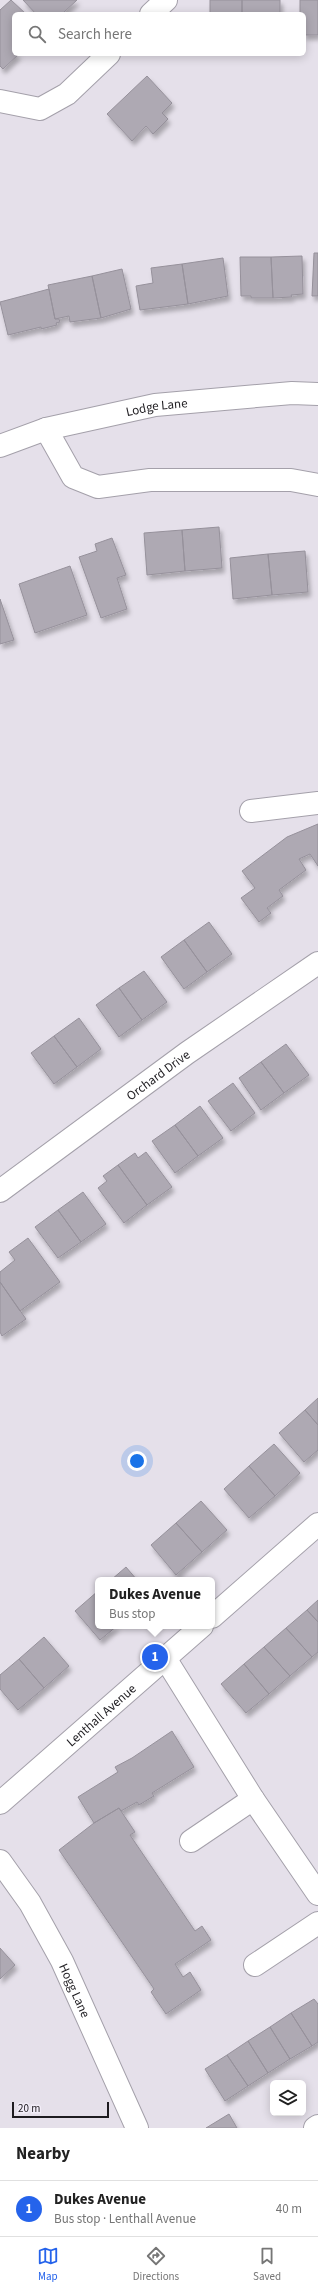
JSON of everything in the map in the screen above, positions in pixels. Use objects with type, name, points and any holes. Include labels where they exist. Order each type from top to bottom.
[{"type":"street","points":[[153,12],[166,0]]},
{"type":"street","points":[[0,101],[40,109],[67,94],[107,56]]},
{"type":"street","name":"Lodge Lane","points":[[0,446],[46,429],[155,405],[292,393],[318,394]]},
{"type":"street","points":[[46,429],[74,477],[98,487],[150,480],[291,480],[318,485]]},
{"type":"street","points":[[251,811],[318,803]]},
{"type":"street","name":"Orchard Drive","points":[[0,1191],[187,1053],[318,963]]},
{"type":"street","points":[[215,1614],[318,1524]]},
{"type":"street","name":"Lenthall Avenue","points":[[0,1803],[199,1629]]},
{"type":"street","points":[[166,1658],[253,1799],[318,1894]]},
{"type":"street","points":[[191,1841],[253,1799]]},
{"type":"street","name":"Hogg Lane","points":[[0,1861],[30,1903],[62,1961],[137,2128]]},
{"type":"street","points":[[255,1965],[318,1923]]},
{"type":"building","points":[[11,0],[24,12],[12,12],[12,56],[17,56],[3,69],[0,66],[0,10]]},
{"type":"building","points":[[23,0],[77,0],[64,12],[34,12]]},
{"type":"building","points":[[210,0],[242,0],[242,12],[210,12]]},
{"type":"building","points":[[242,0],[280,0],[280,12],[242,12]]},
{"type":"building","points":[[300,0],[318,0],[318,35],[306,35],[306,12],[300,12]]},
{"type":"building","points":[[147,76],[172,103],[162,113],[168,119],[153,134],[146,126],[132,141],[107,114]]},
{"type":"building","points":[[314,253],[318,253],[318,296],[312,296]]},
{"type":"building","points":[[302,256],[303,294],[291,295],[292,297],[273,298],[271,257]]},
{"type":"building","points":[[240,257],[271,257],[273,298],[251,298],[251,296],[241,296]]},
{"type":"building","points":[[223,258],[228,296],[188,304],[182,264]]},
{"type":"building","points":[[182,264],[188,304],[140,310],[136,286],[153,283],[151,268]]},
{"type":"building","points":[[122,269],[131,309],[101,318],[92,276]]},
{"type":"building","points":[[92,276],[101,318],[70,322],[69,316],[55,319],[48,285]]},
{"type":"building","points":[[49,289],[55,319],[59,319],[60,322],[56,323],[57,325],[41,329],[41,327],[8,335],[0,302]]},
{"type":"building","points":[[219,527],[222,568],[185,571],[182,530]]},
{"type":"building","points":[[182,530],[185,571],[147,575],[144,533]]},
{"type":"building","points":[[112,538],[126,575],[117,578],[127,609],[101,618],[79,557],[97,551],[95,544]]},
{"type":"building","points":[[305,551],[308,592],[272,595],[268,554]]},
{"type":"building","points":[[268,554],[272,595],[233,599],[230,558]]},
{"type":"building","points":[[70,566],[87,615],[35,633],[19,584]]},
{"type":"building","points":[[0,599],[14,640],[0,644]]},
{"type":"building","points":[[318,824],[318,866],[310,854],[299,859],[306,870],[279,890],[283,896],[267,908],[271,913],[259,922],[241,898],[255,888],[242,871],[287,837]]},
{"type":"building","points":[[209,922],[232,954],[207,972],[184,940]]},
{"type":"building","points":[[184,940],[207,972],[184,989],[161,957]]},
{"type":"building","points":[[144,971],[167,1002],[142,1020],[119,988]]},
{"type":"building","points":[[119,988],[142,1020],[119,1037],[96,1005]]},
{"type":"building","points":[[79,1018],[101,1049],[77,1067],[54,1036]]},
{"type":"building","points":[[54,1036],[77,1067],[54,1084],[31,1053]]},
{"type":"building","points":[[286,1044],[309,1075],[284,1093],[261,1062]]},
{"type":"building","points":[[261,1062],[284,1093],[261,1110],[239,1078]]},
{"type":"building","points":[[233,1083],[255,1113],[231,1131],[208,1101]]},
{"type":"building","points":[[200,1106],[223,1138],[198,1156],[175,1125]]},
{"type":"building","points":[[175,1125],[198,1156],[175,1173],[152,1141]]},
{"type":"building","points":[[146,1152],[172,1187],[147,1205],[118,1165],[135,1153],[138,1158]]},
{"type":"building","points":[[118,1165],[147,1205],[124,1223],[98,1188],[107,1181],[103,1176]]},
{"type":"building","points":[[83,1192],[106,1224],[81,1242],[58,1210]]},
{"type":"building","points":[[58,1210],[81,1242],[58,1258],[35,1227]]},
{"type":"building","points":[[28,1238],[60,1282],[20,1311],[0,1282],[0,1272],[15,1260],[9,1252]]},
{"type":"building","points":[[0,1282],[26,1319],[2,1336],[0,1332]]},
{"type":"building","points":[[318,1398],[318,1425],[305,1410]]},
{"type":"building","points":[[305,1410],[318,1425],[318,1450],[304,1462],[279,1433]]},
{"type":"building","points":[[274,1444],[300,1473],[275,1496],[249,1466]]},
{"type":"building","points":[[249,1466],[275,1496],[249,1518],[224,1489]]},
{"type":"building","points":[[201,1501],[227,1530],[202,1552],[176,1523]]},
{"type":"building","points":[[176,1523],[202,1552],[176,1575],[151,1545]]},
{"type":"building","points":[[126,1567],[134,1577],[114,1577]]},
{"type":"building","points":[[95,1594],[95,1629],[113,1629],[100,1640],[75,1611]]},
{"type":"building","points":[[318,1600],[318,1622],[307,1610]]},
{"type":"building","points":[[307,1610],[318,1622],[318,1652],[312,1657],[286,1628]]},
{"type":"building","points":[[286,1628],[312,1657],[290,1676],[264,1647]]},
{"type":"building","points":[[44,1637],[69,1666],[44,1688],[19,1659]]},
{"type":"building","points":[[264,1647],[290,1676],[269,1694],[244,1664]]},
{"type":"building","points":[[19,1659],[44,1688],[18,1710],[0,1689],[0,1675]]},
{"type":"building","points":[[244,1664],[269,1694],[246,1713],[221,1684]]},
{"type":"building","points":[[172,1731],[194,1767],[152,1793],[154,1796],[139,1805],[137,1802],[121,1811],[119,1808],[94,1823],[78,1797],[118,1772],[115,1767],[132,1758]]},
{"type":"building","points":[[119,1808],[135,1832],[130,1835],[195,1931],[202,1926],[211,1940],[175,1964],[183,1977],[190,1972],[201,1990],[166,2014],[151,1992],[154,1989],[59,1850],[94,1823]]},
{"type":"building","points":[[0,1948],[15,1965],[0,1979]]},
{"type":"building","points":[[314,1999],[318,2004],[318,2042],[312,2046],[291,2013]]},
{"type":"building","points":[[291,2013],[312,2046],[290,2059],[270,2027]]},
{"type":"building","points":[[270,2027],[290,2059],[268,2073],[248,2041]]},
{"type":"building","points":[[248,2041],[268,2073],[248,2086],[227,2055]]},
{"type":"building","points":[[227,2055],[248,2086],[225,2101],[205,2069]]},
{"type":"building","points":[[229,2114],[237,2128],[206,2128]]},
{"type":"place","name":"Dukes Avenue","points":[[155,1657]]}]
